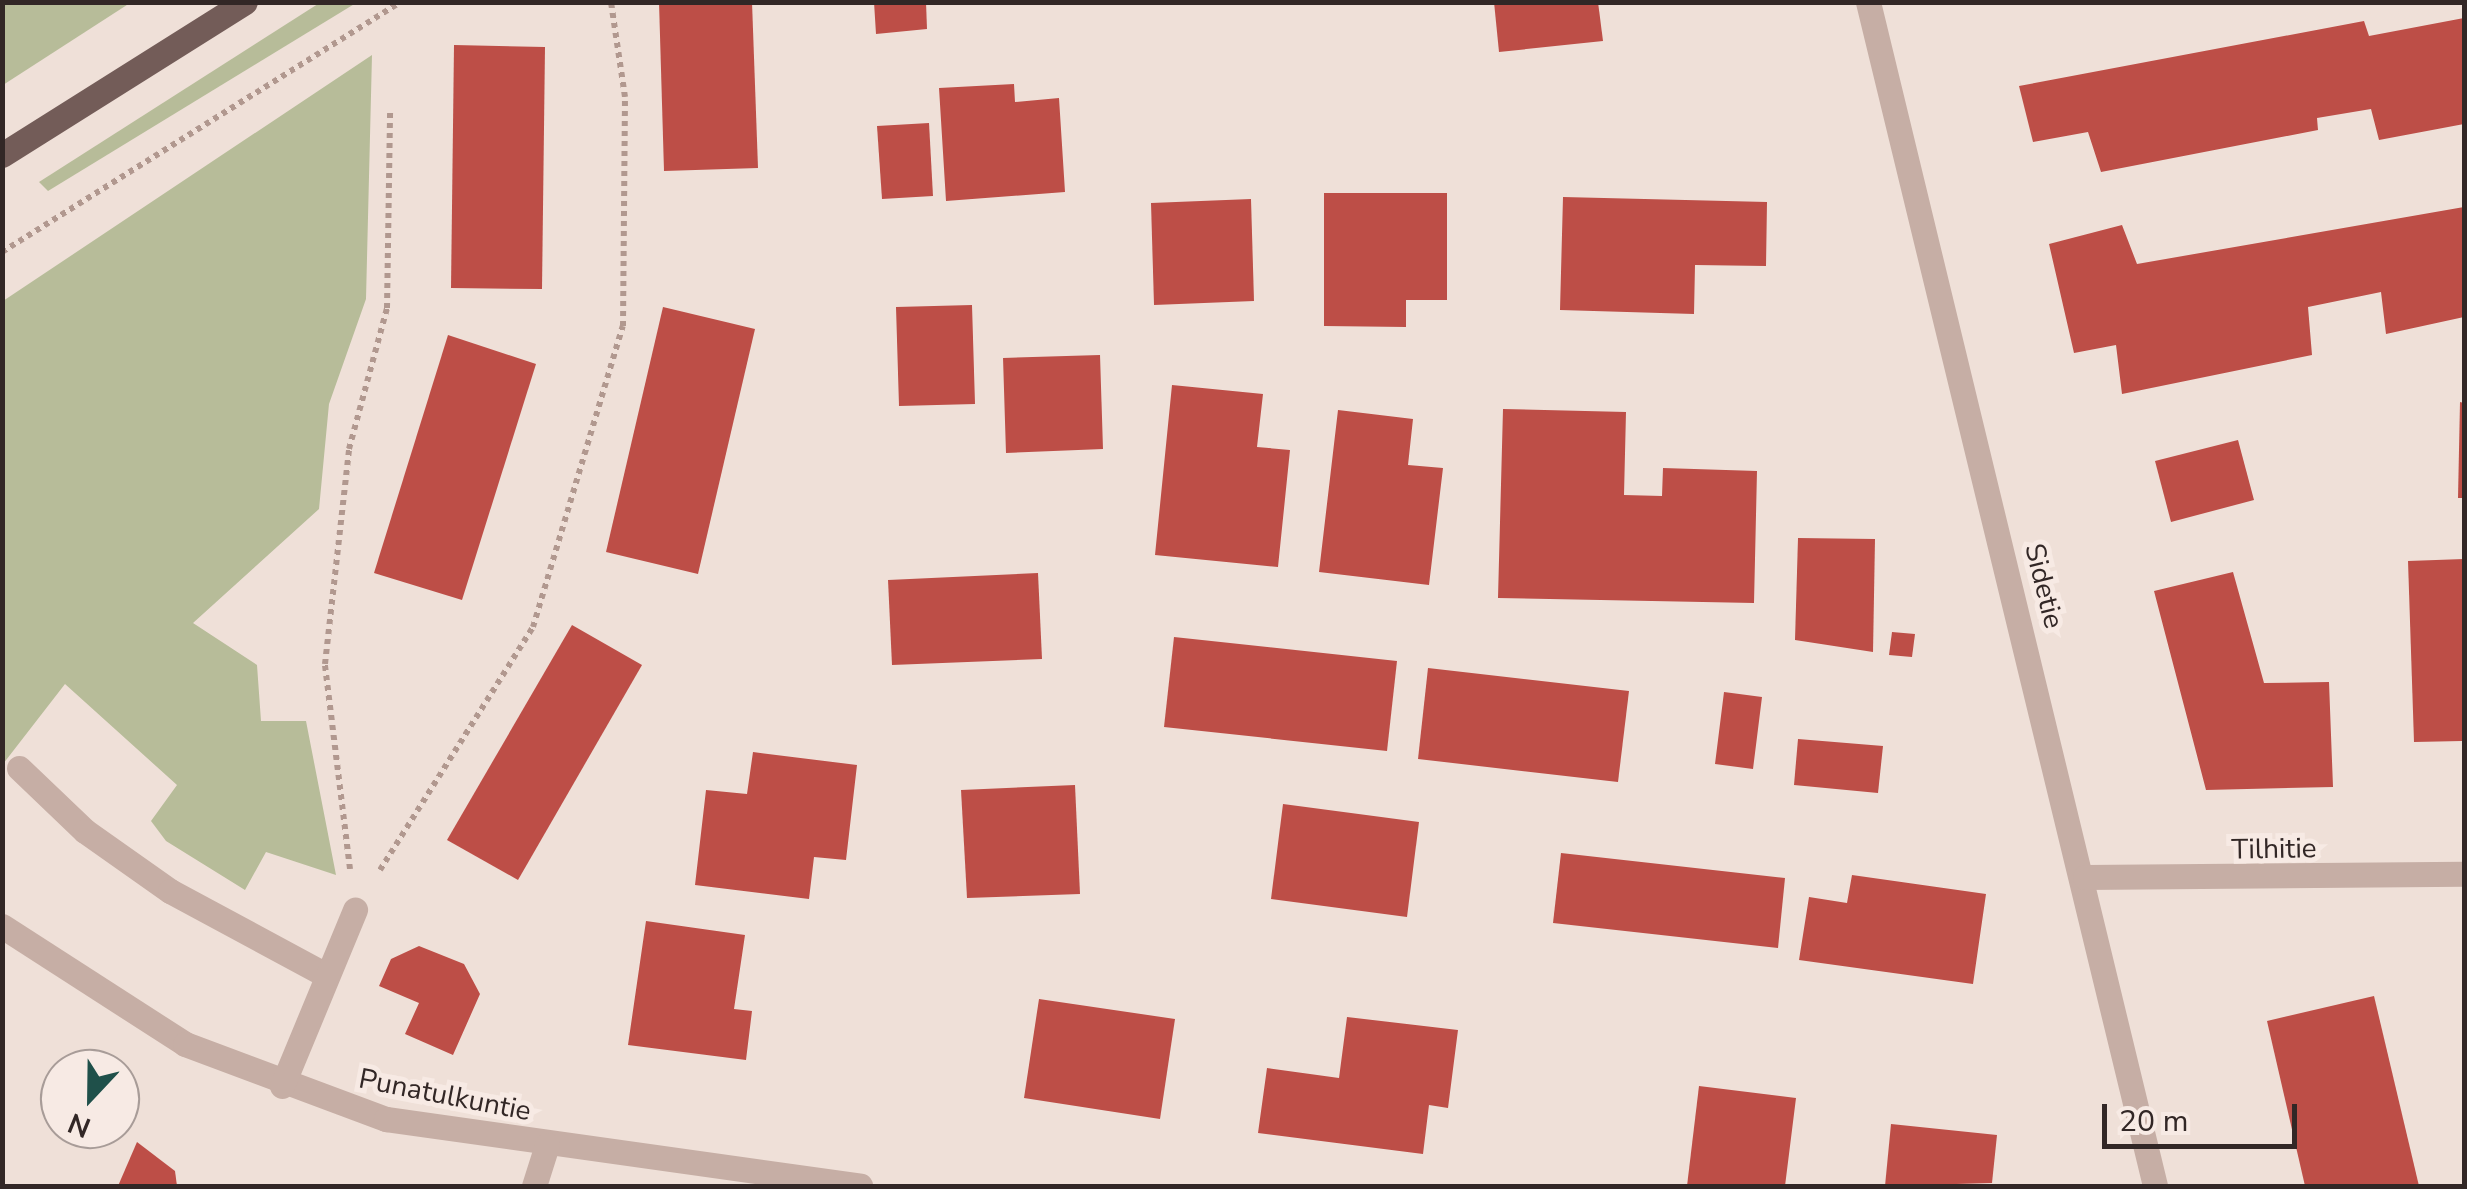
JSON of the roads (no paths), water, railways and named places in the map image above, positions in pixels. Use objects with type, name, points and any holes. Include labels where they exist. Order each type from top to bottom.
[{"type":"main road","points":[[2,154],[245,2]]},
{"type":"street","name":"Sidetie","points":[[1868,2],[2086,877],[2156,1186]]},
{"type":"street","points":[[20,768],[85,831],[170,891],[326,975]]},
{"type":"street","name":"Tilhitie","points":[[2086,877],[2464,874]]},
{"type":"street","points":[[282,1086],[356,910]]},
{"type":"street","name":"Punatulkuntie","points":[[2,926],[185,1044],[282,1086],[386,1119],[547,1146],[860,1186]]},
{"type":"street","points":[[534,1186],[547,1146]]}]
